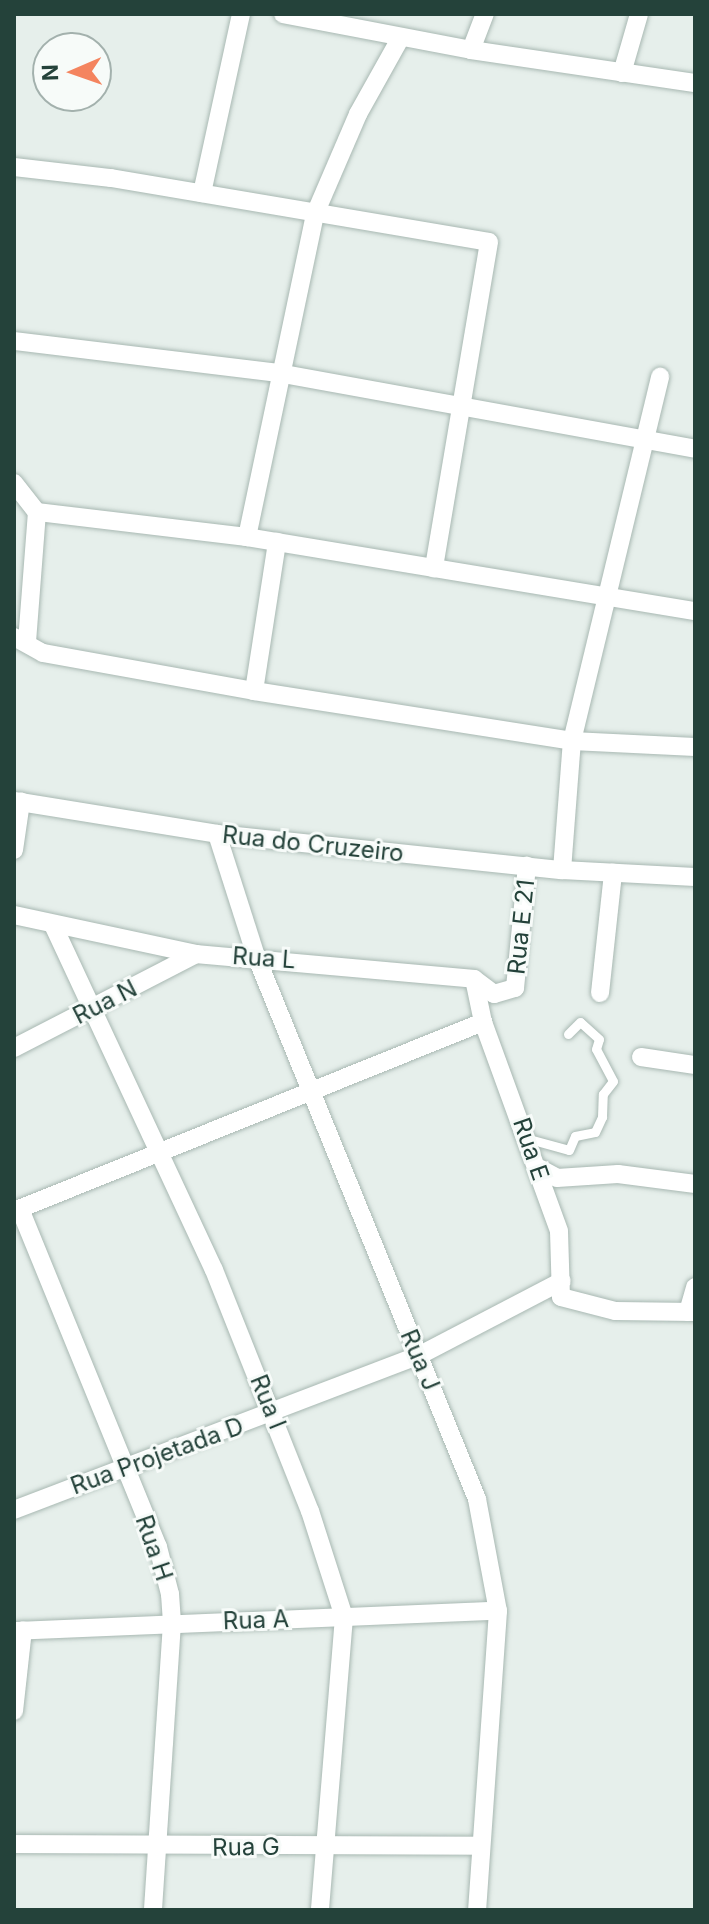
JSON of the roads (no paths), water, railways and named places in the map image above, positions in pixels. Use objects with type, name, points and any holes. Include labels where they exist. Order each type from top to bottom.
[{"type":"street","points":[[202,193],[241,14]]},
{"type":"street","points":[[283,14],[471,50],[695,83]]},
{"type":"street","points":[[471,50],[485,14]]},
{"type":"street","points":[[622,73],[639,14]]},
{"type":"street","points":[[247,537],[278,373],[315,214],[358,114],[401,37]]},
{"type":"street","points":[[14,167],[202,193],[489,242],[434,568]]},
{"type":"street","points":[[14,341],[278,373],[695,449]]},
{"type":"street","points":[[562,870],[572,741],[604,597],[660,376]]},
{"type":"street","points":[[14,483],[37,512],[247,537],[695,611]]},
{"type":"street","points":[[37,512],[20,639],[43,653],[254,691],[572,741],[695,747]]},
{"type":"street","points":[[254,691],[277,542]]},
{"type":"street","points":[[14,850],[17,802]]},
{"type":"street","name":"Rua do Cruzeiro","points":[[17,802],[217,834],[562,870],[695,877]]},
{"type":"street","name":"Rua J","points":[[217,834],[256,956],[309,1091],[468,1469],[498,1611],[478,1846],[477,1910]]},
{"type":"street","name":"Rua E 21","points":[[474,979],[494,994],[515,988],[527,866]]},
{"type":"street","points":[[600,993],[613,873]]},
{"type":"street","name":"Rua L","points":[[14,915],[54,927],[196,954],[256,956],[474,979]]},
{"type":"street","name":"Rua I","points":[[54,927],[161,1152],[273,1413],[326,1554],[344,1617],[320,1910]]},
{"type":"street","name":"Rua N","points":[[14,1048],[196,954]]},
{"type":"street","points":[[17,1210],[483,1022],[474,979]]},
{"type":"street","name":"Rua E","points":[[483,1022],[541,1169],[562,1243],[562,1281]]},
{"type":"street","points":[[641,1057],[695,1065]]},
{"type":"street","points":[[541,1169],[557,1178],[618,1174],[695,1184]]},
{"type":"street","name":"Rua H","points":[[17,1210],[158,1547],[172,1623],[153,1910]]},
{"type":"street","points":[[562,1281],[561,1297],[578,1305],[629,1312],[692,1312],[695,1287]]},
{"type":"street","name":"Rua Projetada D","points":[[14,1510],[418,1356],[562,1281]]},
{"type":"street","name":"Rua A","points":[[18,1630],[498,1611]]},
{"type":"street","points":[[14,1711],[18,1630]]},
{"type":"street","name":"Rua G","points":[[14,1844],[158,1848],[478,1846]]},
{"type":"lane","points":[[529,1139],[569,1150],[575,1136],[595,1132],[602,1117],[603,1094],[613,1081],[596,1049],[599,1039],[580,1022],[568,1034]]}]
